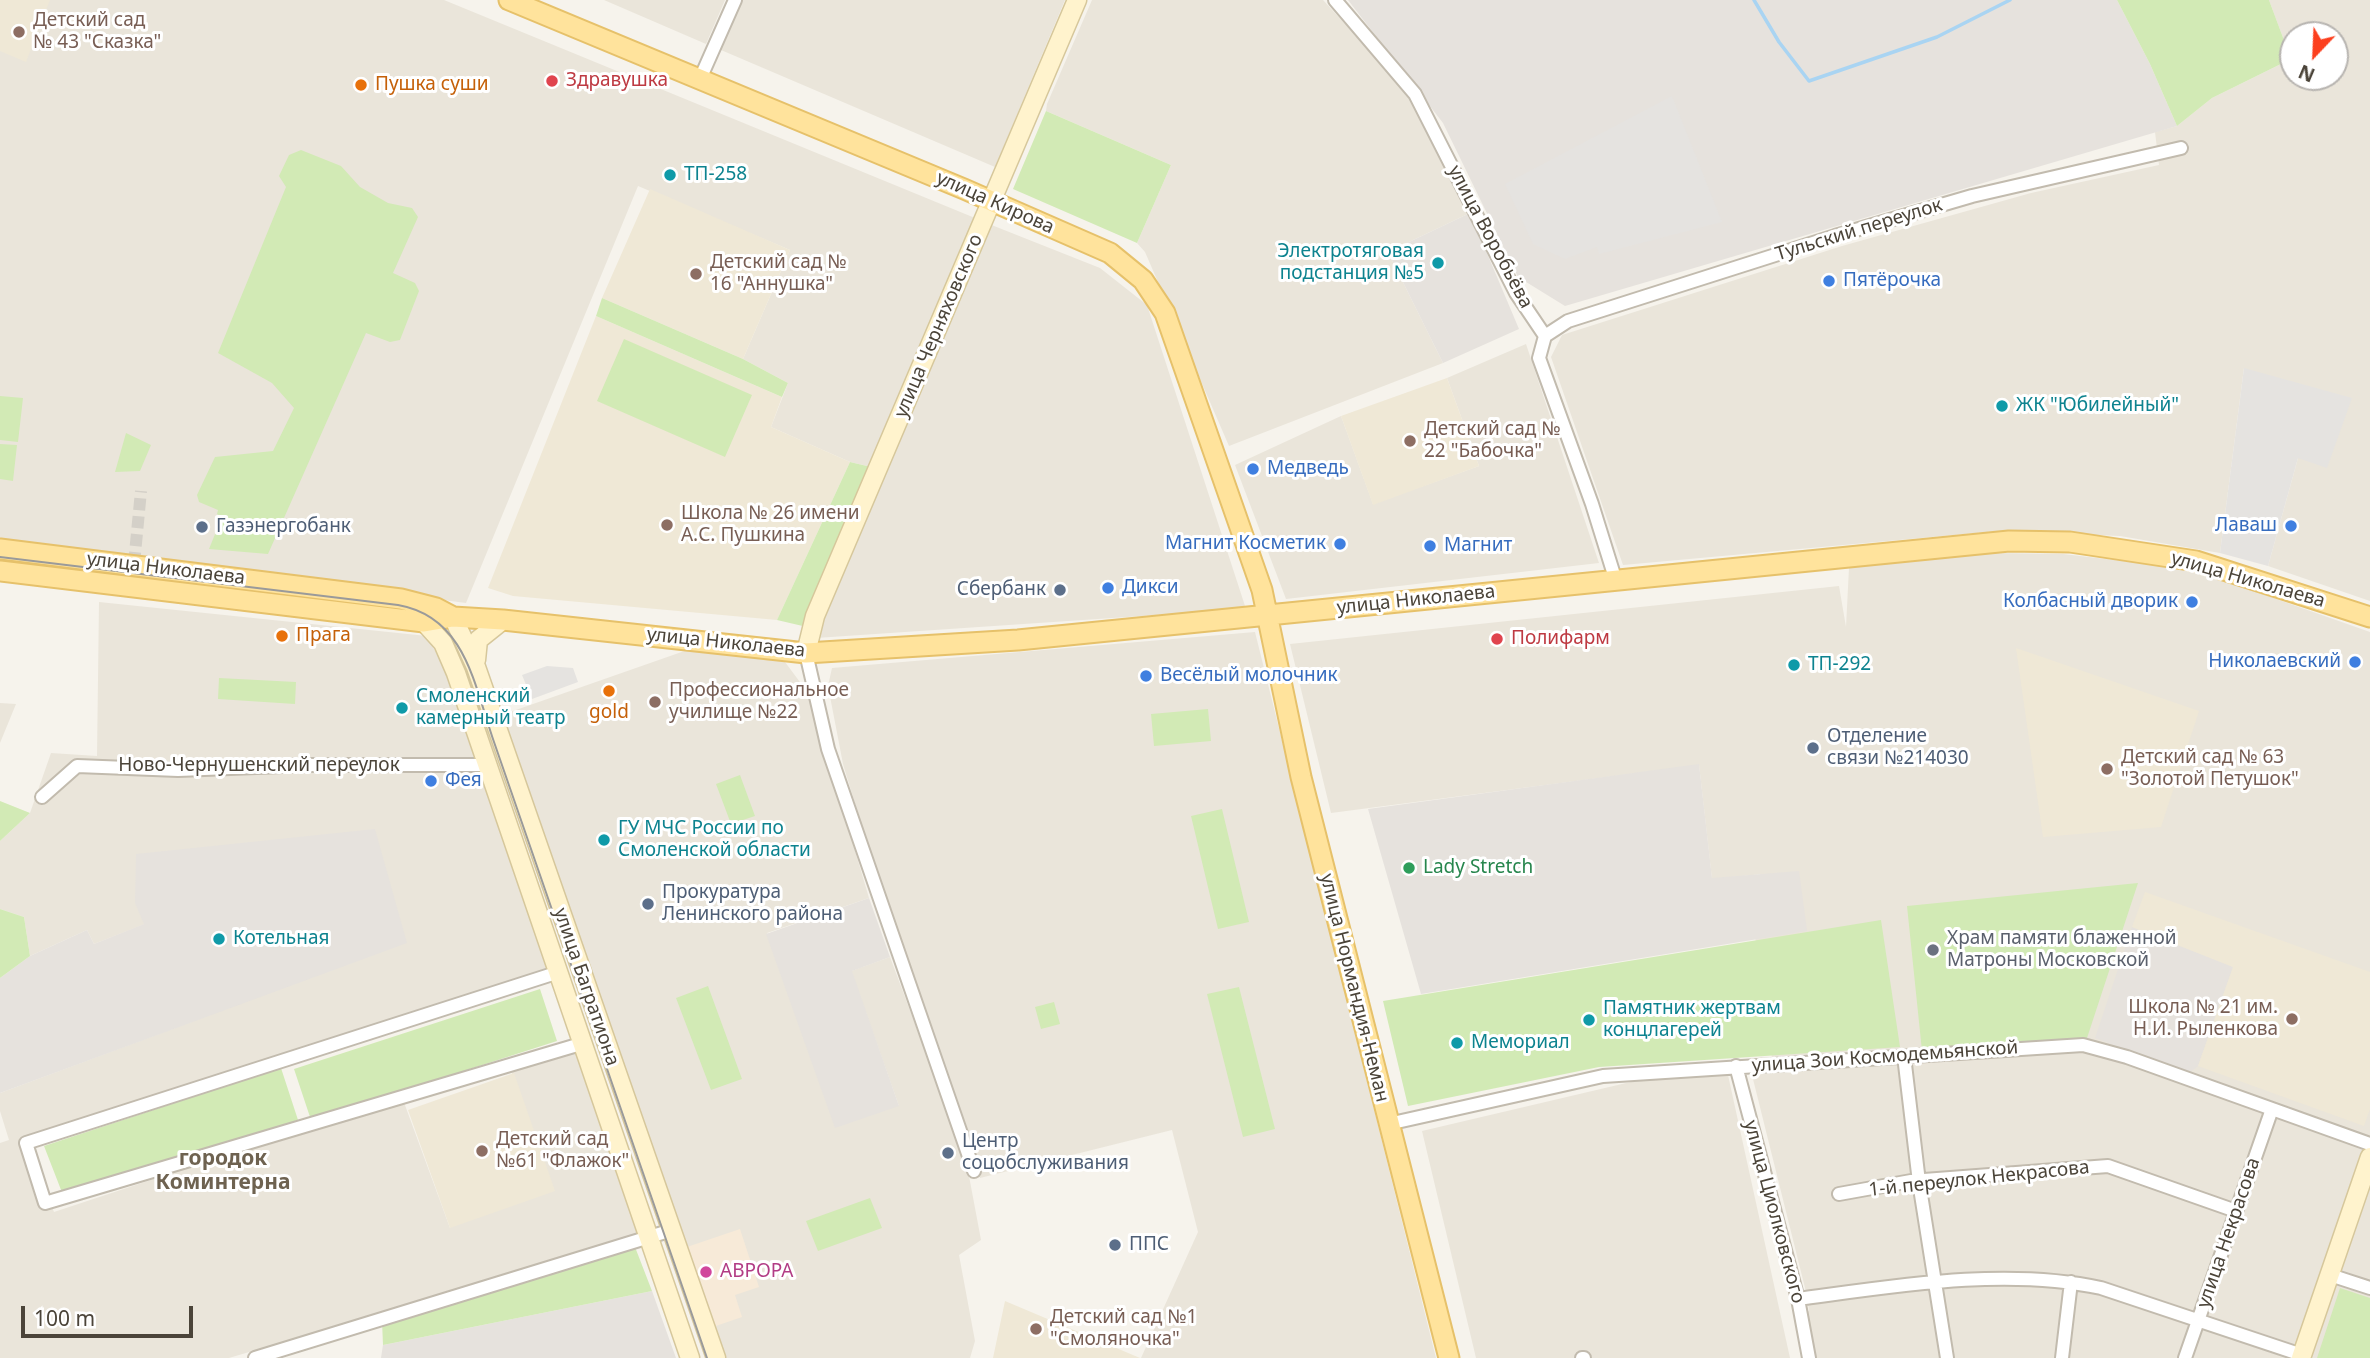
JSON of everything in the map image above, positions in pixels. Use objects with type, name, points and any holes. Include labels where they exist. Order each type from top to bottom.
[{"type":"main road","name":"улица Кирова","points":[[509,0],[992,200],[1110,253],[1143,280],[1164,313],[1268,615]]},
{"type":"main road","name":"улица Черняховского","points":[[806,653],[815,616],[1077,0]]},
{"type":"main road","name":"улица Николаева","points":[[0,571],[424,622],[503,620],[806,653],[1018,640],[1978,543],[2070,542],[2196,561],[2370,617]]},
{"type":"main road","name":"улица Николаева","points":[[0,549],[401,599],[436,608],[457,623]]},
{"type":"main road","name":"улица Нормандия-Неман","points":[[1268,615],[1301,777],[1449,1358]]},
{"type":"main road","points":[[476,667],[478,640],[503,620]]},
{"type":"main road","name":"улица Багратиона","points":[[424,622],[443,643],[488,765],[690,1358]]},
{"type":"main road","points":[[443,643],[457,623]]},
{"type":"main road","name":"улица Багратиона","points":[[457,623],[476,667],[716,1358]]},
{"type":"main road","points":[[2302,1357],[2370,1157]]},
{"type":"street","points":[[700,79],[734,0]]},
{"type":"street","name":"улица Воробьёва","points":[[1335,0],[1415,94],[1516,293],[1545,336]]},
{"type":"street","name":"Тульский переулок","points":[[1545,336],[1567,321],[1835,236],[1972,196],[2181,148]]},
{"type":"street","points":[[1545,336],[1539,358],[1615,578]]},
{"type":"street","points":[[110,584],[134,564]]},
{"type":"street","points":[[806,653],[828,749],[974,1171]]},
{"type":"street","name":"Ново-Чернушенский переулок","points":[[42,797],[77,766],[178,770],[309,765],[488,765]]},
{"type":"street","points":[[559,972],[26,1143],[45,1203],[584,1043]]},
{"type":"street","name":"улица Зои Космодемьянской","points":[[1388,1125],[1603,1076],[2084,1045],[2127,1057],[2370,1144]]},
{"type":"street","points":[[1904,1056],[1919,1182],[1947,1358]]},
{"type":"street","name":"улица Циолковского","points":[[1736,1066],[1798,1299],[1809,1358]]},
{"type":"street","name":"улица Некрасова","points":[[2185,1358],[2272,1109]]},
{"type":"street","name":"1-й переулок Некрасова","points":[[1839,1194],[1919,1182],[2108,1166],[2236,1211]]},
{"type":"street","points":[[255,1358],[672,1230]]},
{"type":"street","points":[[2330,1275],[2370,1288]]},
{"type":"street","points":[[1798,1299],[1935,1280],[2071,1282],[2101,1288],[2302,1357]]},
{"type":"street","points":[[2063,1358],[2071,1282]]},
{"type":"shaded area","points":[[0,0],[444,0],[975,218],[871,467],[850,462],[771,427],[788,383],[743,359],[790,250],[638,186],[466,603],[0,542]]},
{"type":"shaded area","name":"Детский сад № 43 \"Сказка\"","points":[[0,0],[50,0],[26,62],[0,51]]},
{"type":"shaded area","points":[[604,0],[725,0],[706,44]]},
{"type":"shaded area","points":[[742,0],[1065,0],[995,167],[721,50]]},
{"type":"shaded area","points":[[1092,0],[1323,0],[1410,94],[1470,213],[1388,252],[1443,363],[1229,446],[1145,252],[1137,243],[1171,165],[1046,111]]},
{"type":"shaded area","points":[[1348,0],[2117,0],[2150,64],[2177,126],[1565,306],[1518,277],[1443,123]]},
{"type":"shaded area","points":[[2269,0],[2370,0],[2370,601],[2268,566],[2298,458],[2244,368],[2220,553],[2120,536],[1998,531],[1623,565],[1551,357],[1562,335],[1842,246],[2031,193],[2159,165],[2155,132],[2177,126],[2212,98],[2279,65],[2279,91],[2349,91],[2349,21],[2279,21],[2279,27]]},
{"type":"shaded area","points":[[1672,96],[1722,222],[1599,254],[1597,247],[1565,259],[1533,244],[1505,184]]},
{"type":"shaded area","name":"Детский сад № 16 \"Аннушка\"","points":[[650,189],[790,250],[743,359],[602,298]]},
{"type":"shaded area","points":[[1470,213],[1519,329],[1443,363],[1388,252]]},
{"type":"shaded area","points":[[989,224],[1100,268],[1147,305],[1246,609],[816,638]]},
{"type":"shaded area","name":"Школа № 26 имени А.С. Пушкина","points":[[596,316],[782,397],[771,427],[850,462],[777,620],[513,596],[488,588]]},
{"type":"shaded area","points":[[1526,344],[1599,563],[1286,599],[1235,465],[1341,416],[1373,504],[1479,466],[1447,378]]},
{"type":"shaded area","points":[[2244,368],[2352,398],[2327,468],[2298,458],[2268,566],[2220,553]]},
{"type":"shaded area","name":"Детский сад № 22 \"Бабочка\"","points":[[1447,378],[1479,466],[1373,505],[1341,416]]},
{"type":"shaded area","points":[[1995,553],[2063,554],[2191,569],[2370,632],[2370,1358],[1815,1358],[1806,1312],[1809,1311],[1806,1292],[1752,1075],[1774,1073],[1755,936],[1763,874],[1712,879],[1699,765],[1331,813],[1290,644],[1839,586],[1846,627],[1849,568]]},
{"type":"shaded area","name":"городок Коминтерна","points":[[99,602],[427,636],[443,666],[551,974],[24,1137],[54,1212],[402,1097],[450,1228],[515,1066],[579,1047],[642,1235],[229,1358],[0,1358],[0,1143],[9,1140],[0,1111],[0,1093],[406,942],[145,924],[94,944],[87,930],[30,956],[24,917],[0,909],[0,841],[30,813],[51,753],[97,756]]},
{"type":"shaded area","points":[[1255,632],[1436,1358],[1141,1358],[1198,1232],[1172,1130],[980,1178],[882,893],[843,764],[828,686],[832,668]]},
{"type":"shaded area","points":[[693,648],[785,662],[823,713],[851,837],[869,898],[767,933],[899,1106],[851,971],[890,957],[966,1160],[981,1240],[959,1255],[975,1341],[970,1358],[717,1358],[493,718]]},
{"type":"shaded area","name":"Детский сад № 63 \"Золотой Петушок\"","points":[[2016,648],[2199,711],[2161,827],[2043,837]]},
{"type":"shaded area","points":[[547,666],[573,668],[578,682],[532,699],[522,675]]},
{"type":"shaded area","points":[[0,703],[16,704],[0,743]]},
{"type":"shaded area","points":[[1699,764],[1712,878],[1799,871],[1807,931],[1421,994],[1368,809]]},
{"type":"shaded area","points":[[375,829],[407,943],[0,1093],[0,978],[30,956],[87,930],[94,944],[144,924],[135,903],[136,854]]},
{"type":"shaded area","name":"Школа № 21 им. Н.И. Рыленкова","points":[[2145,892],[2370,972],[2370,1109],[2364,1126],[2198,1066],[2233,967],[2132,927]]},
{"type":"shaded area","points":[[869,898],[890,957],[852,971],[899,1106],[835,1128],[766,934]]},
{"type":"shaded area","points":[[2132,927],[2233,967],[2198,1066],[2189,1073],[2095,1038]]},
{"type":"shaded area","name":"Детский сад №61 \"Флажок\"","points":[[514,1073],[555,1191],[450,1228],[408,1110]]},
{"type":"shaded area","points":[[1728,1075],[1790,1358],[1476,1358],[1422,1131],[1656,1076]]},
{"type":"shaded area","points":[[740,1229],[759,1287],[735,1295],[742,1317],[710,1328],[684,1248]]},
{"type":"shaded area","points":[[652,1291],[676,1358],[381,1358],[383,1345]]},
{"type":"shaded area","name":"Детский сад №1 \"Смоляночка\"","points":[[1005,1301],[1140,1358],[993,1358]]},
{"type":"green space","points":[[2117,0],[2269,0],[2279,27],[2279,65],[2212,98],[2177,126],[2150,64]]},
{"type":"green space","points":[[1046,111],[1171,165],[1137,243],[1013,189]]},
{"type":"green space","points":[[301,150],[341,166],[360,187],[388,203],[412,208],[418,217],[393,273],[415,283],[419,291],[400,340],[390,342],[366,333],[268,554],[209,549],[222,517],[217,514],[218,510],[199,502],[197,495],[215,457],[273,451],[294,408],[272,383],[218,353],[286,187],[279,176],[289,155]]},
{"type":"green space","points":[[602,298],[743,359],[788,383],[782,397],[596,316]]},
{"type":"green space","points":[[624,339],[752,395],[725,457],[597,401]]},
{"type":"green space","points":[[0,396],[23,398],[18,442],[0,440]]},
{"type":"green space","points":[[126,433],[151,445],[140,471],[115,472]]},
{"type":"green space","points":[[0,444],[17,445],[13,481],[0,479]]},
{"type":"green space","points":[[850,462],[871,467],[807,627],[777,620]]},
{"type":"green space","points":[[219,678],[296,682],[295,704],[218,699]]},
{"type":"green space","points":[[1208,709],[1211,741],[1154,746],[1151,714]]},
{"type":"green space","points":[[740,775],[755,816],[731,824],[716,784]]},
{"type":"green space","points":[[0,801],[30,813],[0,841]]},
{"type":"green space","points":[[1222,809],[1249,922],[1218,929],[1191,816]]},
{"type":"green space","points":[[2138,883],[2087,1038],[1922,1051],[1907,906]]},
{"type":"green space","points":[[0,909],[24,917],[30,956],[0,978]]},
{"type":"green space","points":[[1881,920],[1900,1047],[1599,1067],[1408,1106],[1383,1001]]},
{"type":"green space","points":[[708,986],[742,1079],[711,1090],[676,998]]},
{"type":"green space","points":[[1239,987],[1275,1129],[1243,1137],[1207,994]]},
{"type":"green space","points":[[540,989],[557,1041],[311,1120],[294,1069]]},
{"type":"green space","points":[[1054,1002],[1060,1024],[1041,1029],[1035,1007]]},
{"type":"green space","points":[[281,1068],[298,1120],[63,1195],[44,1146]]},
{"type":"green space","points":[[870,1198],[882,1228],[818,1251],[806,1221]]},
{"type":"green space","points":[[635,1247],[652,1291],[383,1345],[382,1321]]},
{"type":"green space","points":[[2340,1288],[2370,1298],[2370,1358],[2317,1358]]},
{"type":"waterway","points":[[1754,0],[1779,42],[1809,81],[1937,37],[2010,0]]},
{"type":"tunnel","points":[[134,564],[141,491]]},
{"type":"tram line","points":[[0,557],[398,605],[421,612],[439,623],[453,639],[473,677],[707,1358]]},
{"type":"place","name":"Детский сад № 43 \"Сказка\"","points":[[19,32]]},
{"type":"place","name":"Здравушка","points":[[552,81]]},
{"type":"place","name":"Пушка суши","points":[[361,85]]},
{"type":"place","name":"ТП-258","points":[[670,175]]},
{"type":"place","name":"Электротяговая подстанция №5","points":[[1438,263]]},
{"type":"place","name":"Детский сад № 16 \"Аннушка\"","points":[[696,274]]},
{"type":"place","name":"Пятёрочка","points":[[1829,281]]},
{"type":"place","name":"ЖК \"Юбилейный\"","points":[[2002,406]]},
{"type":"place","name":"Детский сад № 22 \"Бабочка\"","points":[[1410,441]]},
{"type":"place","name":"Медведь","points":[[1253,469]]},
{"type":"place","name":"Школа № 26 имени А.С. Пушкина","points":[[667,525]]},
{"type":"place","name":"Лаваш","points":[[2291,526]]},
{"type":"place","name":"Газэнергобанк","points":[[202,527]]},
{"type":"place","name":"Магнит Косметик","points":[[1340,544]]},
{"type":"place","name":"Магнит","points":[[1430,546]]},
{"type":"place","name":"Дикси","points":[[1108,588]]},
{"type":"place","name":"Сбербанк","points":[[1060,590]]},
{"type":"place","name":"Колбасный дворик","points":[[2192,602]]},
{"type":"place","name":"Прага","points":[[282,636]]},
{"type":"place","name":"Полифарм","points":[[1497,639]]},
{"type":"place","name":"Николаевский","points":[[2355,662]]},
{"type":"place","name":"ТП-292","points":[[1794,665]]},
{"type":"place","name":"Весёлый молочник","points":[[1146,676]]},
{"type":"place","name":"gold","points":[[609,691]]},
{"type":"place","name":"Профессиональное училище №22","points":[[655,702]]},
{"type":"place","name":"Смоленский камерный театр","points":[[402,708]]},
{"type":"place","name":"Отделение связи №214030","points":[[1813,748]]},
{"type":"place","name":"Детский сад № 63 \"Золотой Петушок\"","points":[[2107,769]]},
{"type":"place","name":"Фея","points":[[431,781]]},
{"type":"place","name":"ГУ МЧС России по Смоленской области","points":[[604,840]]},
{"type":"place","name":"Lady Stretch","points":[[1409,868]]},
{"type":"place","name":"Прокуратура Ленинского района","points":[[648,904]]},
{"type":"place","name":"Котельная","points":[[219,939]]},
{"type":"place","name":"Храм памяти блаженной Матроны Московской","points":[[1933,950]]},
{"type":"place","name":"Школа № 21 им. Н.И. Рыленкова","points":[[2292,1019]]},
{"type":"place","name":"Памятник жертвам концлагерей","points":[[1589,1020]]},
{"type":"place","name":"Мемориал","points":[[1457,1043]]},
{"type":"place","name":"Детский сад №61 \"Флажок\"","points":[[482,1151]]},
{"type":"place","name":"Центр соцобслуживания","points":[[948,1153]]},
{"type":"place","name":"ППС","points":[[1115,1245]]},
{"type":"place","name":"ABPOPA","points":[[706,1272]]},
{"type":"place","name":"Детский сад №1 \"Смоляночка\"","points":[[1036,1329]]},
{"type":"district","name":"городок Коминтерна","points":[[223,1171]]}]
